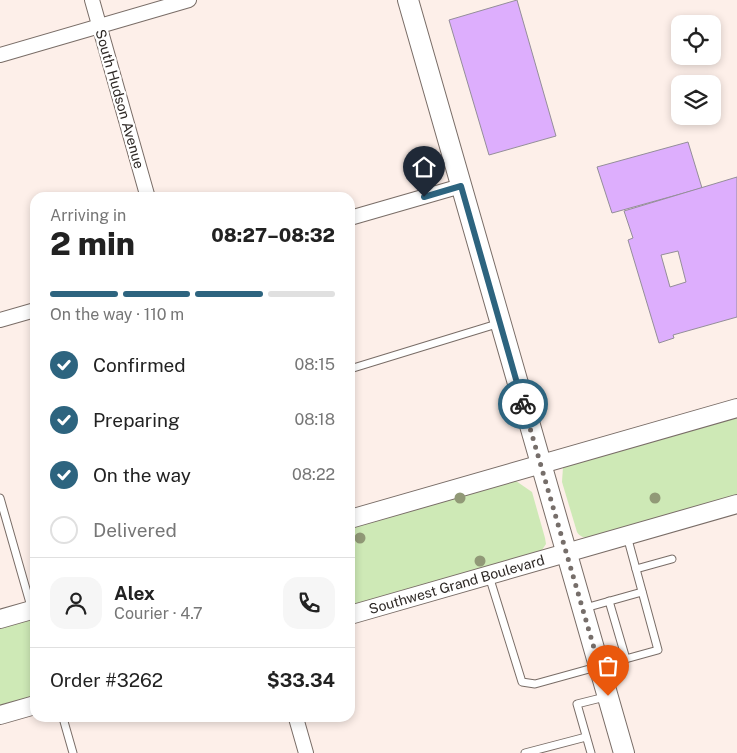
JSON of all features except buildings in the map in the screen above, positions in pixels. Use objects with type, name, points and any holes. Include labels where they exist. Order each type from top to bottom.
[{"type":"main road","points":[[408,0],[608,696],[620,752]]},
{"type":"street","name":"South Hudson Avenue","points":[[92,0],[146,192]]},
{"type":"street","points":[[0,55],[190,0]]},
{"type":"street","points":[[355,217],[461,186]]},
{"type":"street","points":[[0,320],[30,311]]},
{"type":"street","points":[[355,518],[737,408]]},
{"type":"street","name":"Southwest Grand Boulevard","points":[[355,614],[737,504]]},
{"type":"street","points":[[0,619],[30,611]]},
{"type":"street","points":[[0,715],[30,706]]},
{"type":"street","points":[[297,722],[306,753]]},
{"type":"lane","points":[[355,367],[500,323]]},
{"type":"lane","points":[[0,498],[30,597]]},
{"type":"lane","points":[[489,576],[522,682],[535,684],[658,650],[627,536]]},
{"type":"lane","points":[[636,569],[672,559]]},
{"type":"lane","points":[[583,608],[642,592]]},
{"type":"lane","points":[[608,601],[626,659]]},
{"type":"lane","points":[[590,753],[577,704],[608,696]]},
{"type":"lane","points":[[64,722],[73,753]]},
{"type":"lane","points":[[525,753],[586,737]]},
{"type":"green space","points":[[737,415],[737,495],[592,537],[583,537],[577,532],[562,482],[563,467]]},
{"type":"green space","points":[[508,481],[516,481],[532,492],[546,544],[542,550],[355,606],[355,525]]},
{"type":"green space","points":[[30,618],[30,698],[0,707],[0,627]]},
{"type":"way so far","points":[[523,404],[608,696]]},
{"type":"route","points":[[424,197],[461,186],[523,404]]}]
